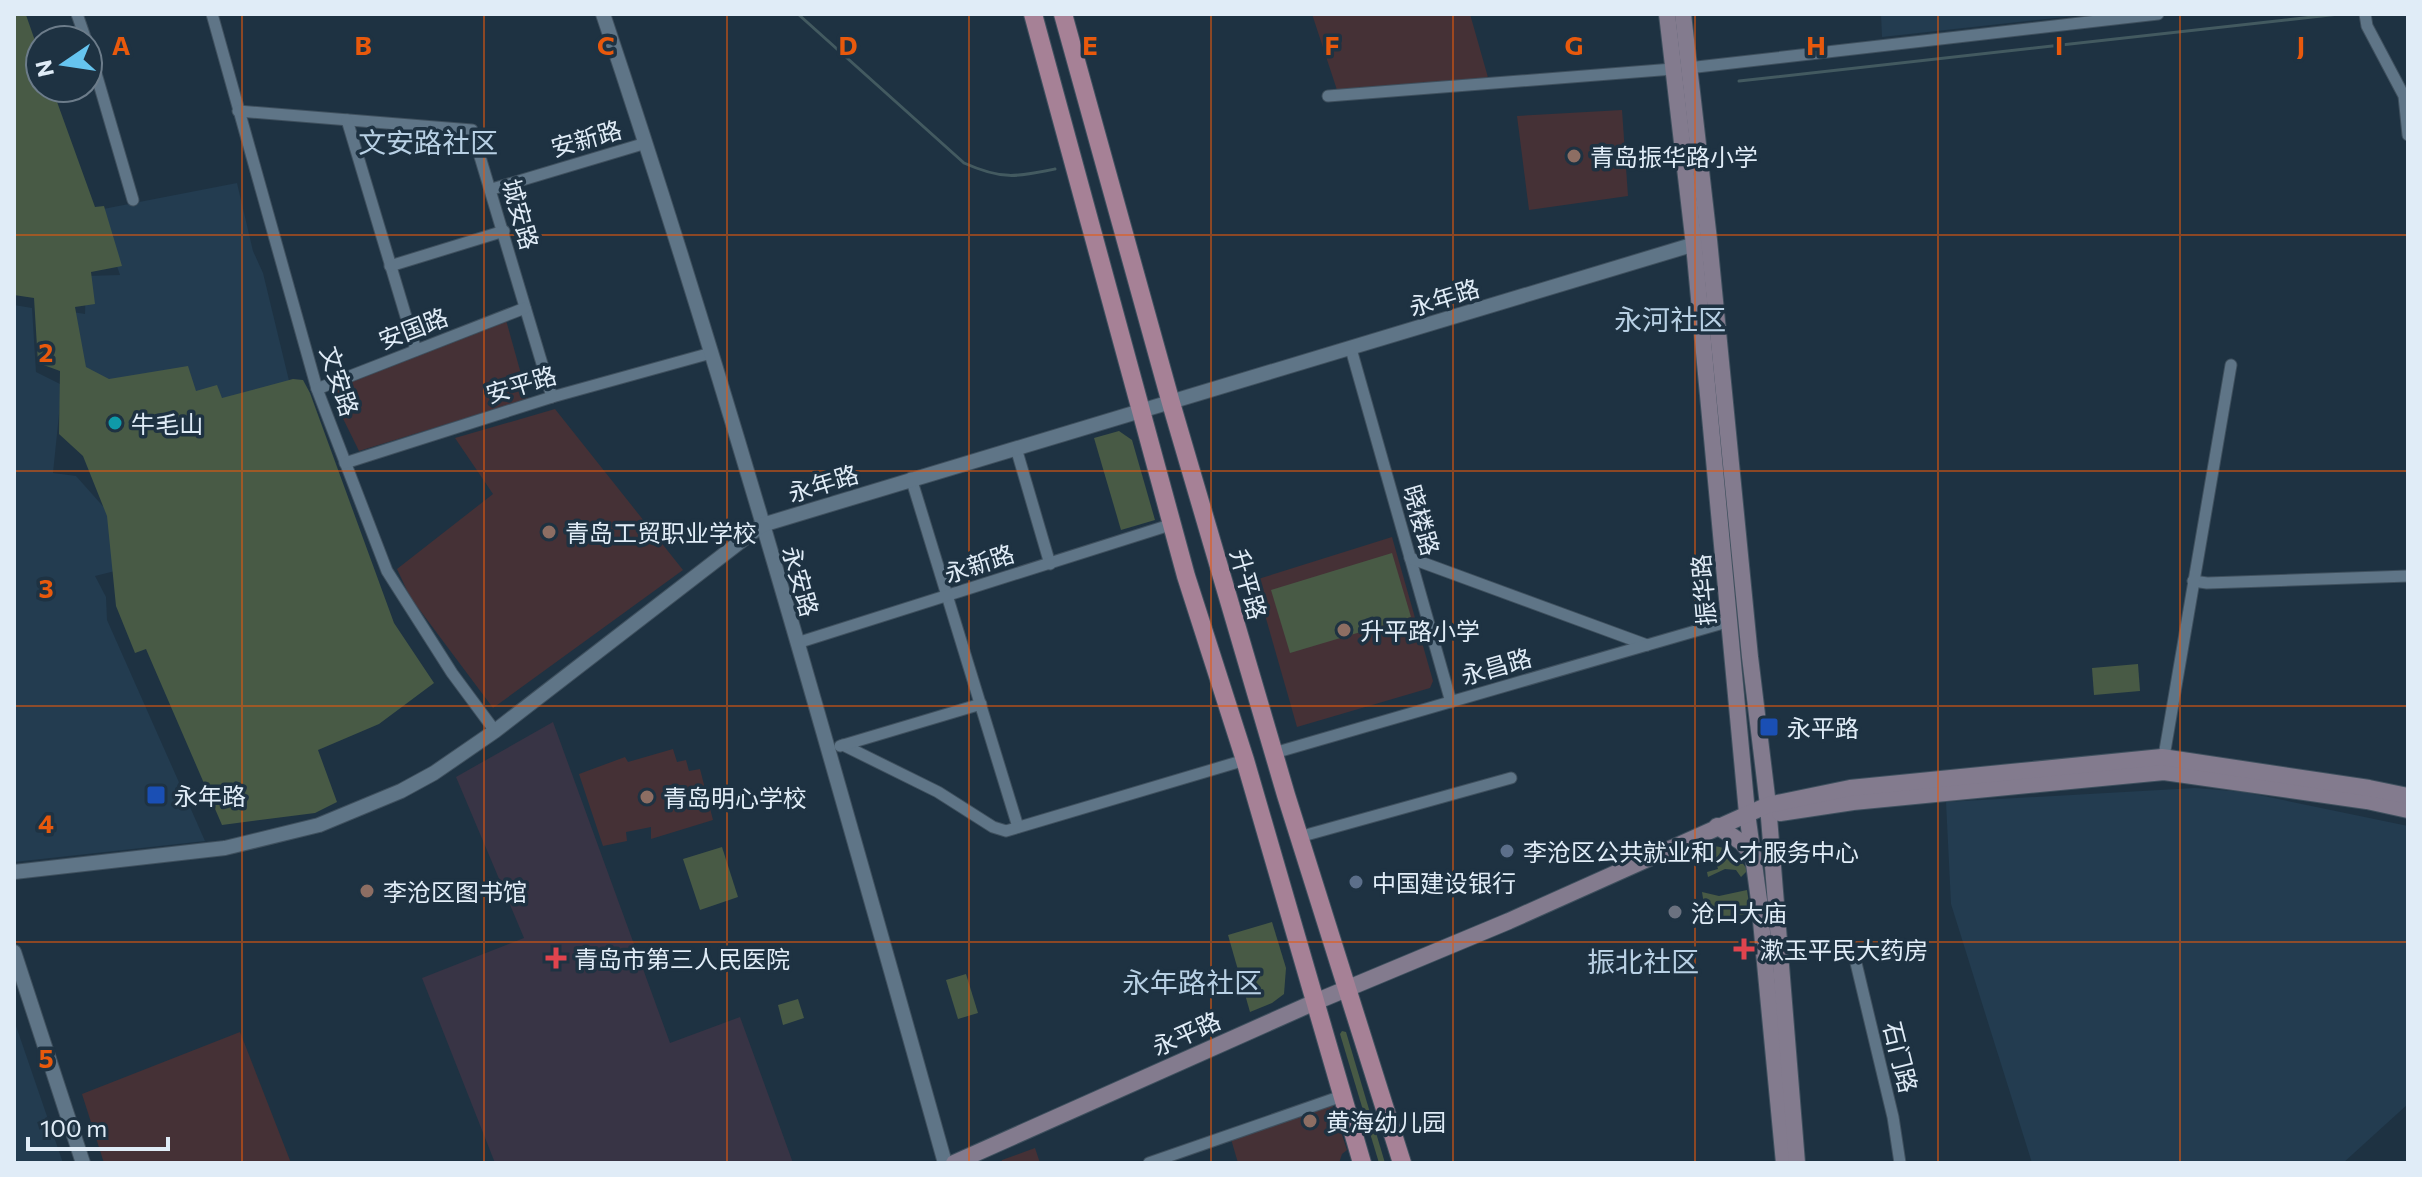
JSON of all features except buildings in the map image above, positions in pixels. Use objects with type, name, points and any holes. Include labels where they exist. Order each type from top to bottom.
[{"type":"main road","points":[[1033,14],[1186,576],[1245,760],[1362,1163]]},
{"type":"main road","name":"升平路","points":[[1063,14],[1171,403],[1274,753],[1402,1163]]},
{"type":"main road","name":"振华路","points":[[1667,14],[1680,68],[1768,810],[1797,1163]]},
{"type":"main road","name":"振华路","points":[[1680,68],[1683,14]]},
{"type":"main road","name":"振华路","points":[[1701,243],[1747,813],[1754,856],[1784,1163]]},
{"type":"main road","name":"永平路","points":[[2163,764],[2408,810]]},
{"type":"main road","name":"永平路","points":[[954,1163],[1315,1002],[1509,921],[1747,813],[1850,788],[2163,764],[2369,788],[2408,796]]},
{"type":"main road","points":[[1717,826],[1741,842],[1754,856]]},
{"type":"street","name":"文安路","points":[[212,14],[317,389],[387,571],[452,673],[495,731]]},
{"type":"street","name":"永安路","points":[[603,14],[711,353],[797,643],[836,747],[945,1163]]},
{"type":"street","points":[[1328,96],[1680,68],[2158,14]]},
{"type":"street","points":[[2365,14],[2367,26],[2404,96],[2408,135]]},
{"type":"street","points":[[104,101],[133,200]]},
{"type":"street","name":"城安路","points":[[238,111],[472,130],[552,397]]},
{"type":"street","points":[[347,120],[416,350]]},
{"type":"street","name":"安新路","points":[[492,189],[646,143]]},
{"type":"street","points":[[390,266],[504,231]]},
{"type":"street","name":"永年路","points":[[14,872],[225,848],[306,829],[401,791],[434,773],[495,731],[762,525],[1701,243]]},
{"type":"street","name":"安国路","points":[[317,389],[525,308]]},
{"type":"street","name":"晓楼路","points":[[1351,349],[1451,702]]},
{"type":"street","name":"安平路","points":[[345,463],[552,397],[711,353]]},
{"type":"street","points":[[2163,764],[2231,365]]},
{"type":"street","points":[[1016,448],[1050,564]]},
{"type":"street","points":[[911,478],[1018,827]]},
{"type":"street","name":"永新路","points":[[797,643],[1173,524]]},
{"type":"street","points":[[1410,558],[1648,645]]},
{"type":"street","points":[[2193,581],[2408,576]]},
{"type":"street","name":"永昌路","points":[[1274,753],[1730,621]]},
{"type":"street","points":[[836,747],[981,704]]},
{"type":"street","points":[[836,747],[938,792],[993,827],[1006,831],[1245,760]]},
{"type":"street","points":[[1299,837],[1511,778]]},
{"type":"street","points":[[14,952],[83,1163]]},
{"type":"street","name":"石门路","points":[[1856,963],[1893,1117],[1900,1163]]},
{"type":"street","points":[[1149,1163],[1342,1096]]},
{"type":"shaded area","points":[[1312,14],[1470,14],[1489,81],[1337,90]]},
{"type":"shaded area","points":[[1881,14],[2092,14],[1882,37]]},
{"type":"shaded area","name":"青岛振华路小学","points":[[1622,110],[1628,196],[1529,210],[1517,116]]},
{"type":"shaded area","points":[[237,183],[291,389],[218,411],[91,392],[60,310],[85,314],[86,276],[120,275],[98,210]]},
{"type":"shaded area","points":[[14,305],[32,308],[36,372],[62,385],[53,473],[76,476],[108,512],[115,571],[95,576],[106,597],[107,620],[205,841],[14,862]]},
{"type":"shaded area","points":[[506,320],[528,399],[359,451],[329,390]]},
{"type":"shaded area","name":"青岛工贸职业学校","points":[[555,409],[683,570],[493,708],[410,597],[397,569],[493,494],[455,438]]},
{"type":"shaded area","name":"升平路小学","points":[[1392,537],[1433,681],[1430,688],[1297,727],[1255,580]]},
{"type":"shaded area","name":"青岛市第三人民医院","points":[[553,722],[670,1043],[740,1017],[793,1163],[495,1163],[422,978],[524,938],[456,777]]},
{"type":"shaded area","name":"青岛明心学校","points":[[673,749],[677,762],[686,760],[689,771],[700,769],[713,820],[651,839],[651,827],[626,832],[627,841],[603,846],[579,774],[625,757],[628,762]]},
{"type":"shaded area","points":[[2195,788],[2244,792],[2408,826],[2408,1104],[2343,1163],[2032,1163],[1951,904],[1946,802]]},
{"type":"shaded area","points":[[14,1020],[63,1163],[14,1163]]},
{"type":"shaded area","points":[[240,1032],[291,1163],[104,1163],[82,1094]]},
{"type":"shaded area","name":"黄海幼儿园","points":[[1332,1104],[1347,1150],[1339,1163],[1238,1163],[1231,1139]]},
{"type":"shaded area","points":[[1035,1148],[1040,1163],[1001,1163],[1002,1160]]},
{"type":"green space","points":[[14,14],[26,15],[29,24],[24,24],[24,104],[58,104],[95,207],[104,206],[122,266],[91,272],[95,304],[75,307],[86,367],[109,379],[188,366],[196,391],[217,385],[222,398],[293,379],[303,380],[394,623],[434,683],[379,724],[318,750],[337,802],[315,813],[222,825],[146,649],[135,653],[116,606],[107,516],[83,456],[59,434],[60,371],[38,363],[34,298],[14,295]]},
{"type":"green space","points":[[1119,431],[1132,440],[1155,520],[1121,530],[1094,438]]},
{"type":"green space","points":[[1392,553],[1411,617],[1290,653],[1271,590]]},
{"type":"green space","points":[[2138,664],[2140,691],[2094,695],[2092,668]]},
{"type":"green space","points":[[1712,846],[1729,850],[1748,870],[1741,877],[1736,870],[1725,869],[1708,877],[1707,872],[1718,869],[1713,853],[1693,859],[1690,854]]},
{"type":"green space","points":[[722,847],[738,897],[700,910],[683,859]]},
{"type":"green space","points":[[1747,890],[1750,910],[1747,914],[1713,918],[1705,911],[1702,892],[1719,896]]},
{"type":"green space","points":[[1272,922],[1286,968],[1284,994],[1250,1012],[1228,935]]},
{"type":"green space","points":[[966,974],[978,1013],[958,1019],[946,980]]},
{"type":"green space","points":[[798,999],[804,1018],[783,1025],[778,1005]]},
{"type":"green space","points":[[1346,1032],[1385,1163],[1379,1163],[1340,1034]]},
{"type":"waterway","points":[[798,14],[964,163],[1009,175],[1055,169]]},
{"type":"waterway","points":[[1739,81],[2339,14]]},
{"type":"place","name":"青岛振华路小学","points":[[1574,156]]},
{"type":"place","name":"牛毛山","points":[[115,423]]},
{"type":"place","name":"青岛工贸职业学校","points":[[549,532]]},
{"type":"place","name":"升平路小学","points":[[1344,630]]},
{"type":"place","name":"永平路","points":[[1769,727]]},
{"type":"place","name":"永年路","points":[[156,795]]},
{"type":"place","name":"青岛明心学校","points":[[647,797]]},
{"type":"place","name":"李沧区公共就业和人才服务中心","points":[[1507,851]]},
{"type":"place","name":"中国建设银行","points":[[1356,882]]},
{"type":"place","name":"李沧区图书馆","points":[[367,891]]},
{"type":"place","name":"沧口大庙","points":[[1675,912]]},
{"type":"place","name":"漱玉平民大药房","points":[[1744,949]]},
{"type":"place","name":"青岛市第三人民医院","points":[[556,958]]},
{"type":"place","name":"黄海幼儿园","points":[[1310,1121]]},
{"type":"district","name":"文安路社区","points":[[428,142]]},
{"type":"district","name":"永河社区","points":[[1670,319]]},
{"type":"district","name":"振北社区","points":[[1643,961]]},
{"type":"district","name":"永年路社区","points":[[1192,982]]}]
